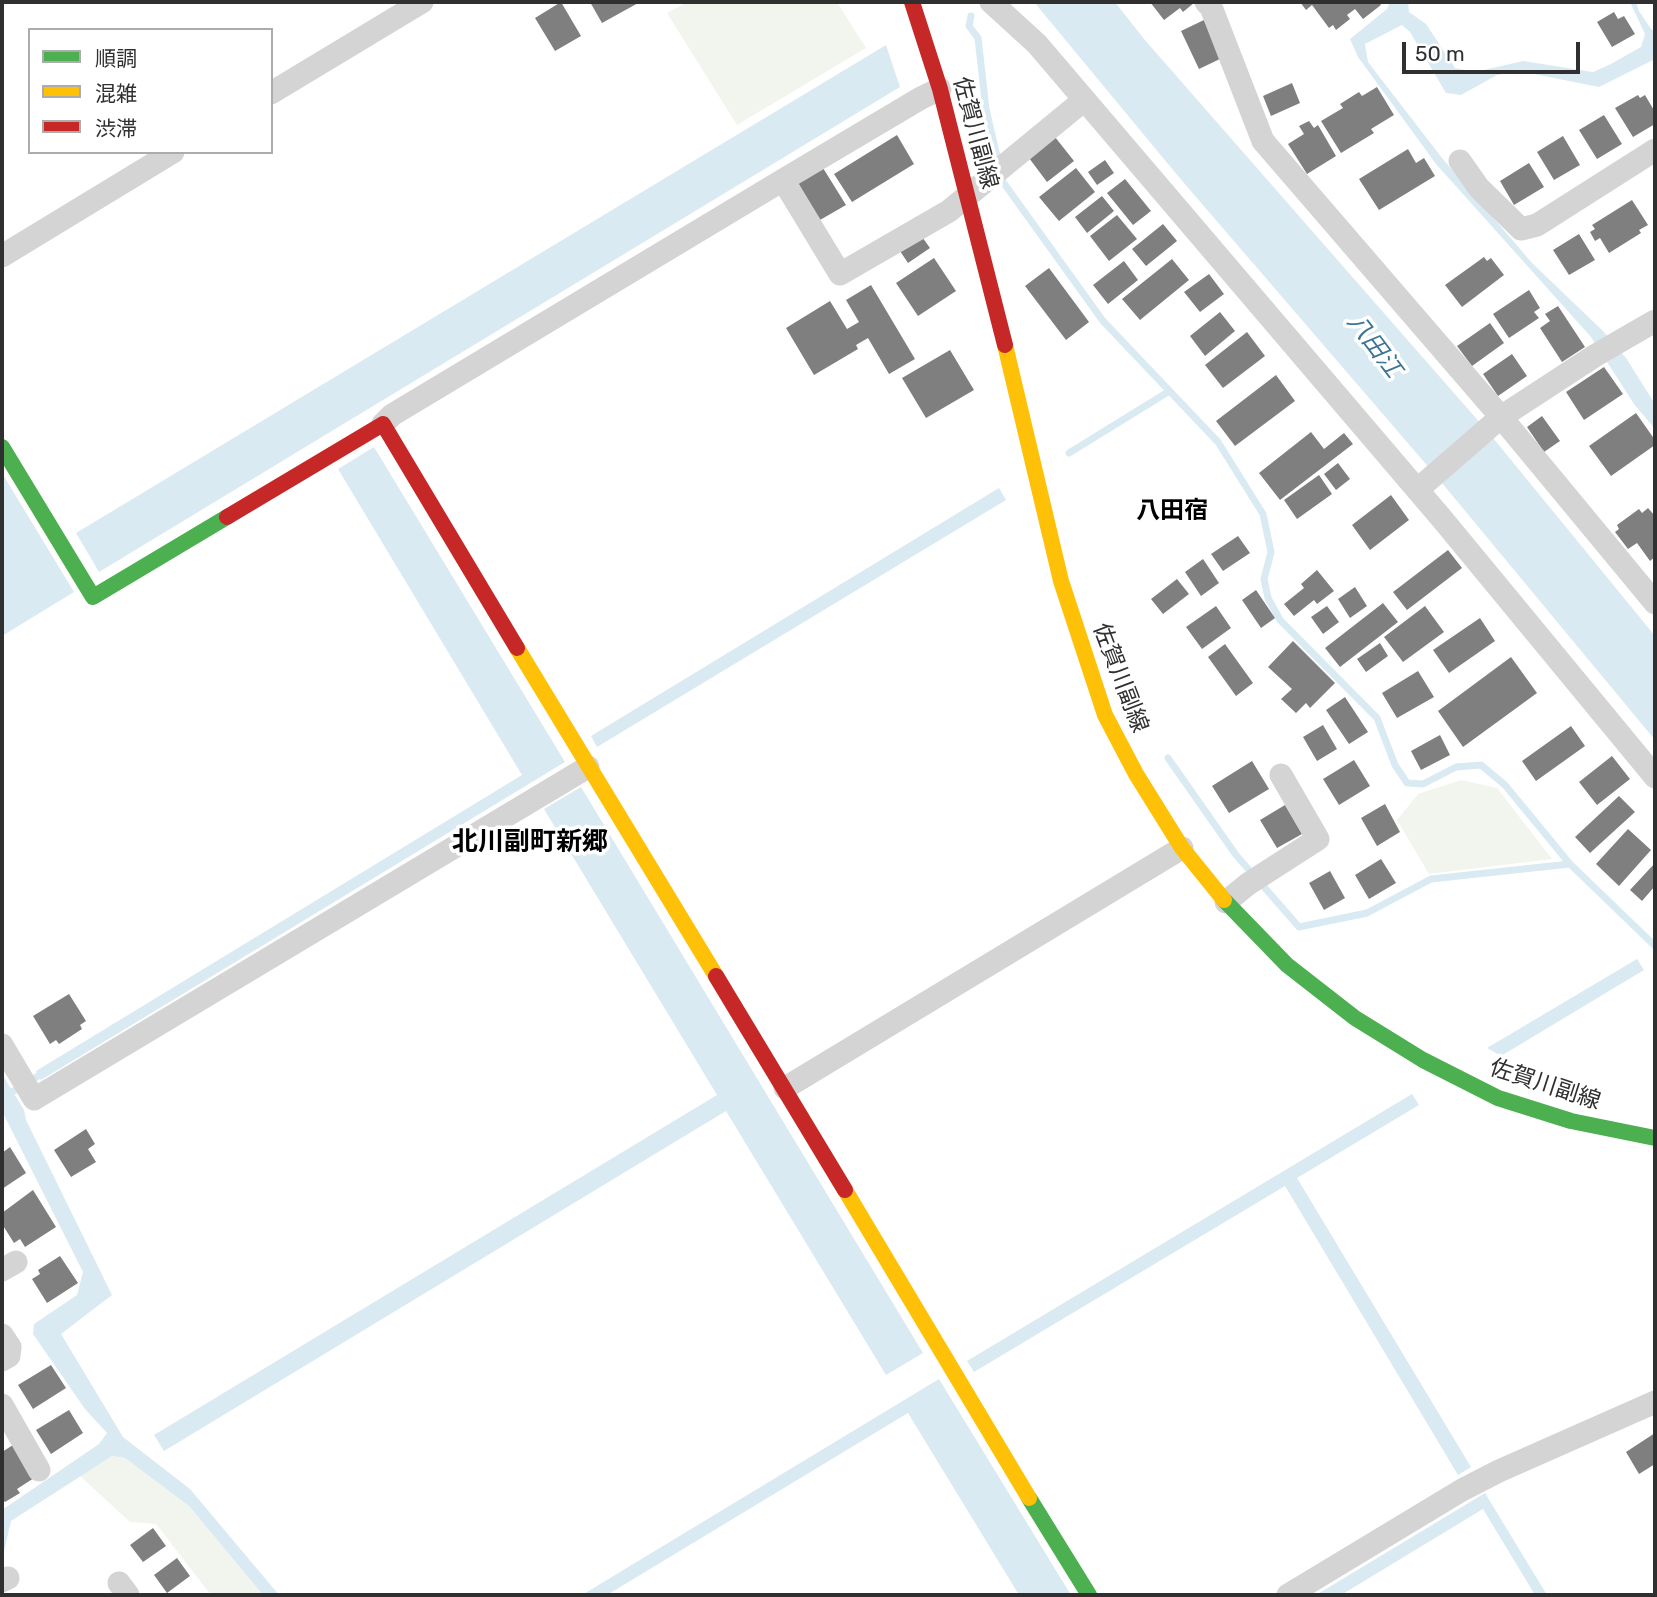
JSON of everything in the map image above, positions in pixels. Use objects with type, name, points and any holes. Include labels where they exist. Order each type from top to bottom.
[{"type":"street","points":[[273,92],[422,2]]},
{"type":"street","name":"佐賀川副線","points":[[912,2],[940,89],[992,288],[1061,581],[1105,715],[1136,774],[1182,848],[1226,902],[1287,965],[1355,1018],[1423,1060],[1498,1098],[1571,1121],[1655,1138]]},
{"type":"street","points":[[991,2],[1037,44],[1417,490],[1655,777]]},
{"type":"street","points":[[1212,4],[1263,141],[1501,416],[1655,603]]},
{"type":"street","points":[[2,446],[93,597],[783,180],[920,98],[940,89]]},
{"type":"street","points":[[783,180],[839,274],[949,211],[1084,100]]},
{"type":"street","points":[[1460,161],[1479,188],[1521,229],[1537,225],[1655,150]]},
{"type":"street","points":[[2,256],[170,154]]},
{"type":"street","points":[[1417,490],[1501,416],[1655,321]]},
{"type":"street","points":[[383,424],[1089,1595]]},
{"type":"street","points":[[2,1045],[34,1098],[588,767]]},
{"type":"street","points":[[1226,902],[1257,878],[1318,839],[1281,775]]},
{"type":"street","points":[[785,1088],[1182,848]]},
{"type":"street","points":[[2,1335],[10,1347],[9,1356],[2,1360]]},
{"type":"street","points":[[1289,1595],[1462,1490],[1655,1402]]},
{"type":"street","points":[[2,1405],[39,1470]]},
{"type":"shaded area","points":[[688,2],[837,2],[866,48],[737,125],[667,13]]},
{"type":"shaded area","points":[[1461,780],[1497,788],[1552,859],[1429,874],[1397,820],[1418,794]]},
{"type":"shaded area","points":[[112,1456],[125,1458],[189,1506],[263,1595],[211,1595],[156,1524],[130,1522],[80,1476]]},
{"type":"water","name":"八田江","points":[[1034,2],[1115,2],[1144,39],[1489,433],[1655,636],[1655,740],[1437,477],[1178,176]]},
{"type":"water","points":[[1390,2],[1408,2],[1409,12],[1426,24],[1455,68],[1475,72],[1523,61],[1593,72],[1611,64],[1641,47],[1645,34],[1630,2],[1636,2],[1639,11],[1655,31],[1655,59],[1599,87],[1519,71],[1497,75],[1461,95],[1446,93],[1410,32],[1402,25],[1365,44],[1368,62],[1442,158],[1532,263],[1602,330],[1626,358],[1655,404],[1655,429],[1634,404],[1591,337],[1436,164],[1358,57],[1350,39],[1387,9]]},
{"type":"water","points":[[886,45],[900,87],[99,572],[76,533]]},
{"type":"water","points":[[374,447],[565,762],[41,1080],[36,1071],[522,775],[338,469]]},
{"type":"water","points":[[2,473],[74,592],[2,636]]},
{"type":"water","points":[[999,488],[1006,500],[597,747],[591,736]]},
{"type":"water","points":[[581,787],[923,1353],[886,1375],[726,1111],[164,1451],[154,1435],[717,1095],[544,809]]},
{"type":"water","points":[[1637,959],[1644,970],[1501,1056],[1487,1048]]},
{"type":"water","points":[[2,1074],[24,1110],[26,1120],[112,1295],[61,1334],[123,1437],[190,1489],[279,1595],[263,1595],[189,1506],[125,1458],[112,1456],[11,1521],[2,1560],[2,1510],[99,1444],[107,1433],[85,1409],[33,1334],[34,1324],[77,1295],[83,1272],[2,1111]]},
{"type":"water","points":[[1412,1094],[1419,1105],[1297,1178],[1471,1467],[1458,1475],[1285,1186],[974,1372],[967,1361]]},
{"type":"water","points":[[939,1379],[1071,1595],[1019,1595],[908,1413],[607,1595],[582,1595]]},
{"type":"water","points":[[1485,1493],[1547,1595],[1535,1595],[1483,1509],[1341,1595],[1316,1595]]},
{"type":"building","points":[[561,2],[581,36],[555,51],[535,18]]},
{"type":"building","points":[[590,2],[640,2],[602,23]]},
{"type":"building","points":[[1150,2],[1195,2],[1183,12],[1180,8],[1164,20]]},
{"type":"building","points":[[1300,2],[1379,2],[1381,5],[1363,19],[1355,9],[1347,15],[1350,19],[1336,30],[1333,25],[1329,28],[1312,5],[1306,10]]},
{"type":"building","points":[[1614,12],[1618,19],[1624,16],[1635,34],[1612,47],[1597,22]]},
{"type":"building","points":[[1204,20],[1222,58],[1199,69],[1181,31]]},
{"type":"building","points":[[1292,83],[1300,103],[1271,116],[1263,96]]},
{"type":"building","points":[[1377,87],[1394,115],[1371,129],[1374,133],[1341,153],[1321,121],[1343,108],[1340,104],[1359,92],[1362,96]]},
{"type":"building","points":[[1638,95],[1640,98],[1645,95],[1655,112],[1655,124],[1633,137],[1615,108]]},
{"type":"building","points":[[1604,115],[1622,144],[1597,159],[1579,130]]},
{"type":"building","points":[[1309,121],[1314,128],[1318,125],[1336,156],[1307,174],[1288,144],[1304,134],[1299,126]]},
{"type":"building","points":[[897,135],[914,164],[852,202],[834,174]]},
{"type":"building","points":[[1563,136],[1580,165],[1554,180],[1537,152]]},
{"type":"building","points":[[1055,137],[1074,161],[1047,182],[1029,158]]},
{"type":"building","points":[[1408,149],[1416,163],[1424,158],[1435,176],[1379,210],[1359,179]]},
{"type":"building","points":[[1105,160],[1114,173],[1097,185],[1088,172]]},
{"type":"building","points":[[1529,163],[1544,187],[1514,205],[1500,181]]},
{"type":"building","points":[[823,168],[846,205],[820,220],[798,183]]},
{"type":"building","points":[[1076,168],[1095,192],[1059,221],[1039,197]]},
{"type":"building","points":[[1125,179],[1151,211],[1133,225],[1107,193]]},
{"type":"building","points":[[1102,196],[1114,211],[1087,233],[1075,217]]},
{"type":"building","points":[[1632,200],[1648,225],[1639,230],[1641,233],[1609,253],[1600,238],[1595,241],[1590,232],[1595,229],[1592,225]]},
{"type":"building","points":[[1117,215],[1137,239],[1109,261],[1090,236]]},
{"type":"building","points":[[1163,224],[1177,241],[1146,266],[1132,249]]},
{"type":"building","points":[[920,234],[930,248],[908,263],[898,248]]},
{"type":"building","points":[[1579,234],[1595,260],[1569,275],[1553,250]]},
{"type":"building","points":[[1484,257],[1487,261],[1491,258],[1504,275],[1462,307],[1445,285]]},
{"type":"building","points":[[934,258],[956,291],[918,316],[896,283]]},
{"type":"building","points":[[1172,259],[1189,280],[1140,320],[1122,299]]},
{"type":"building","points":[[1124,261],[1138,280],[1108,304],[1093,285]]},
{"type":"building","points":[[1049,268],[1089,322],[1066,340],[1025,286]]},
{"type":"building","points":[[1209,274],[1224,294],[1200,312],[1184,292]]},
{"type":"building","points":[[871,285],[915,359],[889,374],[868,338],[856,345],[858,349],[814,375],[786,328],[830,301],[847,329],[859,322],[846,300]]},
{"type":"building","points":[[1529,290],[1540,308],[1534,312],[1539,318],[1509,338],[1493,314]]},
{"type":"building","points":[[1558,306],[1585,347],[1562,362],[1540,328],[1550,321],[1545,314]]},
{"type":"building","points":[[1220,312],[1235,331],[1205,356],[1190,336]]},
{"type":"building","points":[[1490,323],[1504,343],[1472,366],[1457,346]]},
{"type":"building","points":[[1247,332],[1265,356],[1223,388],[1205,365]]},
{"type":"building","points":[[950,350],[974,390],[926,418],[902,378]]},
{"type":"building","points":[[1512,354],[1527,376],[1498,396],[1483,374]]},
{"type":"building","points":[[1604,367],[1623,394],[1584,420],[1566,392]]},
{"type":"building","points":[[1276,375],[1295,401],[1235,446],[1216,421]]},
{"type":"building","points":[[1636,413],[1655,440],[1655,445],[1611,476],[1589,446]]},
{"type":"building","points":[[1542,416],[1560,441],[1544,452],[1527,427]]},
{"type":"building","points":[[1311,432],[1324,449],[1344,433],[1353,444],[1280,500],[1259,473]]},
{"type":"building","points":[[1338,463],[1350,479],[1336,490],[1324,474]]},
{"type":"building","points":[[1319,475],[1332,494],[1297,519],[1284,500]]},
{"type":"building","points":[[1391,495],[1409,520],[1370,550],[1352,525]]},
{"type":"building","points":[[1648,508],[1655,516],[1655,557],[1650,561],[1637,543],[1628,549],[1615,532],[1619,529],[1617,525],[1639,509],[1642,513]]},
{"type":"building","points":[[1238,536],[1250,553],[1223,571],[1211,554]]},
{"type":"building","points":[[1448,550],[1462,568],[1407,610],[1393,592]]},
{"type":"building","points":[[1203,559],[1219,583],[1201,596],[1185,572]]},
{"type":"building","points":[[1317,570],[1334,591],[1317,604],[1314,600],[1294,616],[1284,604],[1304,588],[1301,584]]},
{"type":"building","points":[[1177,579],[1189,594],[1163,614],[1151,599]]},
{"type":"building","points":[[1355,587],[1367,606],[1350,618],[1338,599]]},
{"type":"building","points":[[1256,590],[1275,618],[1261,628],[1242,600]]},
{"type":"building","points":[[1383,603],[1398,622],[1340,667],[1325,648]]},
{"type":"building","points":[[1216,606],[1231,628],[1202,649],[1186,627]]},
{"type":"building","points":[[1327,606],[1339,622],[1323,634],[1311,617]]},
{"type":"building","points":[[1425,606],[1444,632],[1403,662],[1384,637]]},
{"type":"building","points":[[1480,618],[1495,641],[1449,673],[1433,650]]},
{"type":"building","points":[[1293,641],[1335,683],[1310,708],[1306,703],[1296,713],[1281,699],[1292,689],[1268,667]]},
{"type":"building","points":[[1380,643],[1388,656],[1366,672],[1357,659]]},
{"type":"building","points":[[1225,644],[1253,683],[1236,696],[1208,657]]},
{"type":"building","points":[[1511,657],[1537,693],[1463,747],[1438,711]]},
{"type":"building","points":[[1418,671],[1434,697],[1397,718],[1382,693]]},
{"type":"building","points":[[1345,697],[1368,732],[1349,744],[1326,710]]},
{"type":"building","points":[[1323,725],[1337,749],[1317,761],[1303,737]]},
{"type":"building","points":[[1571,726],[1585,746],[1536,781],[1522,761]]},
{"type":"building","points":[[1440,735],[1450,755],[1421,770],[1411,751]]},
{"type":"building","points":[[1612,756],[1630,779],[1597,805],[1579,782]]},
{"type":"building","points":[[1354,760],[1370,786],[1339,805],[1323,779]]},
{"type":"building","points":[[1252,761],[1269,789],[1229,813],[1212,786]]},
{"type":"building","points":[[1619,796],[1635,812],[1590,853],[1575,837]]},
{"type":"building","points":[[1385,804],[1400,832],[1377,846],[1361,818]]},
{"type":"building","points":[[1285,805],[1302,834],[1277,848],[1260,820]]},
{"type":"building","points":[[1628,829],[1651,850],[1619,886],[1596,864]]},
{"type":"building","points":[[1381,859],[1396,883],[1369,899],[1355,875]]},
{"type":"building","points":[[1655,863],[1655,886],[1642,901],[1630,890]]},
{"type":"building","points":[[1330,871],[1345,898],[1324,910],[1309,883]]},
{"type":"building","points":[[69,994],[86,1021],[80,1025],[82,1029],[59,1044],[56,1040],[50,1044],[33,1016]]},
{"type":"building","points":[[86,1129],[95,1144],[88,1149],[96,1162],[71,1177],[54,1150]]},
{"type":"building","points":[[10,1147],[26,1173],[2,1189],[2,1153]]},
{"type":"building","points":[[33,1190],[56,1227],[25,1247],[20,1239],[14,1243],[2,1224],[2,1213]]},
{"type":"building","points":[[60,1256],[78,1283],[47,1303],[32,1279],[40,1274],[38,1270]]},
{"type":"building","points":[[51,1365],[66,1388],[33,1409],[18,1385]]},
{"type":"building","points":[[69,1410],[83,1433],[51,1454],[36,1430]]},
{"type":"building","points":[[1655,1433],[1655,1464],[1639,1474],[1626,1452]]},
{"type":"building","points":[[13,1445],[34,1478],[17,1489],[20,1493],[5,1502],[2,1499],[2,1452]]},
{"type":"building","points":[[153,1528],[166,1546],[143,1562],[130,1545]]},
{"type":"building","points":[[177,1558],[190,1576],[167,1593],[154,1575]]},
{"type":"waterway","points":[[971,16],[969,26],[978,38],[986,109],[1003,182],[1103,321],[1218,442],[1263,514],[1271,552],[1264,579],[1268,598],[1280,620],[1377,718],[1395,765],[1407,783],[1423,784],[1456,767],[1481,765],[1505,785],[1570,864],[1655,946]]},
{"type":"waterway","points":[[1069,453],[1168,392]]},
{"type":"waterway","points":[[1168,758],[1236,855],[1299,927],[1367,913],[1431,879],[1570,864]]},
{"type":"waterway","points":[[12,1092],[38,1076]]},
{"type":"traffic: fast","points":[[2,447],[93,597],[227,517]]},
{"type":"traffic: fast","points":[[1224,900],[1287,965],[1355,1018],[1423,1060],[1498,1098],[1571,1121],[1655,1138]]},
{"type":"traffic: fast","points":[[1029,1498],[1089,1595]]},
{"type":"traffic: slow","points":[[1005,345],[1061,581],[1105,715],[1136,774],[1182,848],[1224,900]]},
{"type":"traffic: slow","points":[[517,648],[716,976]]},
{"type":"traffic: slow","points":[[845,1190],[1029,1498]]},
{"type":"traffic: jam","points":[[912,2],[940,89],[1005,345]]},
{"type":"traffic: jam","points":[[227,517],[383,424],[517,648]]},
{"type":"traffic: jam","points":[[716,976],[845,1190]]},
{"type":"district","name":"八田宿","points":[[1172,511]]},
{"type":"district","name":"北川副町新郷","points":[[530,842]]}]
